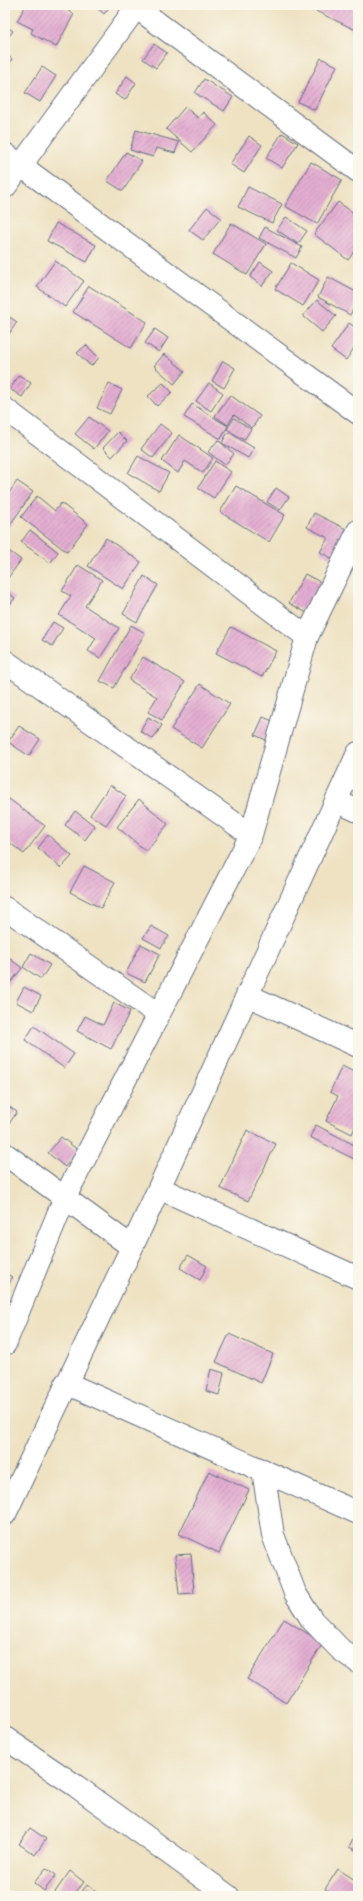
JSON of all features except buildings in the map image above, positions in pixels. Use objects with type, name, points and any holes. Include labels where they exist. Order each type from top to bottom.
[{"type":"street","points":[[5,187],[13,160],[136,6],[358,171]]},
{"type":"street","points":[[13,160],[358,413]]},
{"type":"street","points":[[5,409],[307,637]]},
{"type":"street","points":[[5,1344],[65,1197],[251,835],[307,637],[358,533]]},
{"type":"street","points":[[5,661],[251,835]]},
{"type":"street","points":[[5,1514],[132,1247],[358,753]]},
{"type":"street","points":[[336,801],[358,811]]},
{"type":"street","points":[[5,908],[158,1014]]},
{"type":"street","points":[[247,995],[358,1046]]},
{"type":"street","points":[[5,1154],[132,1247]]},
{"type":"street","points":[[159,1188],[358,1278]]},
{"type":"street","points":[[66,1383],[358,1512]]},
{"type":"street","points":[[263,1470],[273,1535],[295,1594],[312,1620],[341,1650],[358,1662]]},
{"type":"street","points":[[5,1738],[76,1786],[228,1896]]}]
